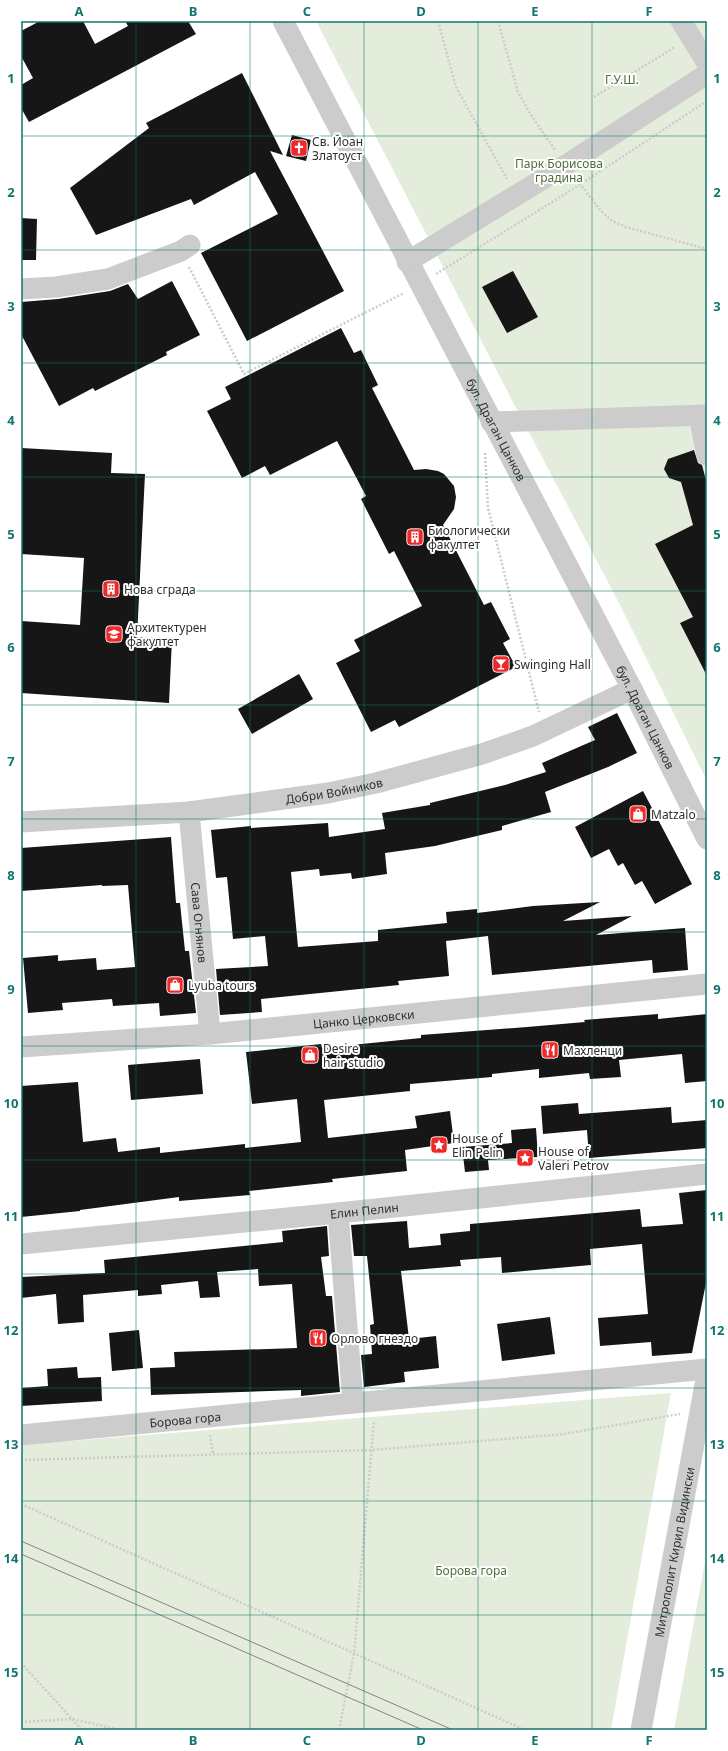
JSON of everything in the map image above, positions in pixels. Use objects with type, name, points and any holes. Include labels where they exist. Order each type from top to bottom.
[{"type":"street","name":"бул. Драган Цанков","points":[[282,21],[632,689],[707,839]]},
{"type":"street","points":[[686,29],[707,63]]},
{"type":"street","points":[[407,262],[566,165],[707,74]]},
{"type":"street","points":[[21,289],[56,287],[108,279],[186,248]]},
{"type":"street","points":[[491,422],[703,415],[707,455]]},
{"type":"street","name":"Добри Войников","points":[[21,822],[189,812],[328,793],[376,783],[482,754],[544,732],[632,689]]},
{"type":"street","name":"Сава Огнянов","points":[[189,812],[210,1034]]},
{"type":"street","name":"Цанко Церковски","points":[[21,1047],[210,1034],[707,984]]},
{"type":"street","name":"Елин Пелин","points":[[21,1244],[338,1213],[707,1174]]},
{"type":"street","points":[[338,1213],[353,1403]]},
{"type":"street","name":"Борова гора","points":[[21,1435],[707,1369]]},
{"type":"street","name":"Митрополит Кирил Видински","points":[[641,1730],[707,1374]]},
{"type":"path","points":[[438,21],[456,87],[529,217]]},
{"type":"path","points":[[498,21],[518,92],[531,115],[601,211],[612,221],[626,227],[707,249]]},
{"type":"path","points":[[594,97],[686,29]]},
{"type":"path","points":[[440,272],[581,184],[707,101]]},
{"type":"path","points":[[186,248],[244,374],[404,293]]},
{"type":"path","points":[[485,453],[488,508],[544,732]]},
{"type":"path","points":[[338,1730],[354,1654],[376,1401]]},
{"type":"path","points":[[21,1460],[372,1450],[564,1434],[683,1413]]},
{"type":"path","points":[[21,1504],[526,1730]]},
{"type":"path","points":[[21,1663],[82,1730]]},
{"type":"path","points":[[21,1722],[73,1719],[120,1730]]},
{"type":"green space","name":"Парк Борисова градина","points":[[316,21],[707,21],[707,781],[618,601],[515,406]]},
{"type":"green space","name":"Борова гора","points":[[671,1393],[611,1730],[21,1730],[21,1445]]},
{"type":"green space","points":[[707,1551],[707,1730],[674,1730]]},
{"type":"building","points":[[40,21],[83,21],[95,44],[128,26],[125,21],[188,21],[196,34],[29,122],[21,108],[21,85],[33,78],[21,56],[21,31]]},
{"type":"building","points":[[242,73],[283,155],[270,151],[344,291],[247,341],[201,253],[278,214],[255,172],[194,205],[191,199],[96,235],[70,188],[149,128],[146,123]]},
{"type":"building","name":"Св. Йоан Златоуст","points":[[292,135],[311,140],[306,161],[286,156]]},
{"type":"building","points":[[21,218],[37,219],[36,260],[21,260]]},
{"type":"building","points":[[513,271],[538,317],[507,333],[482,287]]},
{"type":"building","points":[[172,281],[200,335],[166,352],[167,355],[95,391],[93,388],[59,406],[21,334],[21,302],[58,299],[110,291],[128,284],[138,299]]},
{"type":"building","name":"Биологически факултет","points":[[341,328],[354,353],[361,350],[378,385],[372,388],[414,470],[426,469],[438,471],[444,474],[454,486],[456,497],[454,509],[443,525],[484,605],[491,602],[510,639],[503,643],[516,667],[399,727],[395,720],[371,732],[336,663],[360,651],[354,640],[422,606],[394,551],[389,554],[361,499],[366,496],[337,441],[270,475],[265,466],[242,478],[207,411],[231,399],[225,387]]},
{"type":"building","name":"Нова сграда","points":[[21,448],[112,453],[111,473],[145,474],[137,637],[172,639],[169,703],[21,693],[21,621],[80,625],[84,558],[21,554]]},
{"type":"building","points":[[694,450],[698,463],[702,465],[707,484],[707,676],[680,623],[693,617],[655,544],[693,525],[681,482],[669,478],[664,469],[668,459]]},
{"type":"building","points":[[299,674],[313,699],[252,734],[238,709]]},
{"type":"building","points":[[617,713],[637,753],[608,767],[545,792],[551,812],[502,826],[502,830],[435,846],[385,853],[387,874],[352,879],[351,873],[320,876],[319,869],[291,872],[298,947],[378,941],[378,930],[447,923],[446,912],[477,909],[477,913],[533,906],[600,902],[563,921],[632,916],[596,935],[685,928],[688,970],[653,973],[652,960],[492,975],[488,936],[446,941],[449,976],[398,981],[399,985],[261,999],[262,1012],[220,1015],[216,969],[268,966],[265,936],[233,939],[227,877],[216,878],[211,830],[251,826],[251,828],[328,823],[329,837],[385,829],[382,813],[430,805],[430,803],[505,785],[546,772],[542,763],[595,740],[588,727]]},
{"type":"building","points":[[643,791],[692,884],[655,904],[642,881],[635,885],[623,863],[618,866],[609,849],[591,858],[575,827]]},
{"type":"building","points":[[171,837],[176,903],[180,903],[185,951],[189,951],[196,1013],[160,1016],[159,1003],[113,1006],[112,999],[62,1003],[63,1010],[28,1013],[23,958],[58,955],[58,961],[96,958],[97,970],[135,967],[128,885],[102,885],[21,891],[21,848]]},
{"type":"building","points":[[658,1014],[658,1019],[707,1014],[707,1081],[685,1083],[682,1054],[619,1060],[621,1077],[590,1079],[589,1073],[539,1078],[539,1069],[492,1074],[492,1077],[410,1084],[410,1091],[324,1100],[328,1138],[417,1128],[415,1116],[450,1111],[454,1143],[405,1150],[407,1171],[332,1179],[333,1182],[249,1191],[250,1195],[179,1201],[179,1197],[80,1211],[21,1217],[21,1086],[78,1082],[83,1142],[116,1138],[118,1152],[160,1147],[160,1153],[245,1144],[245,1148],[301,1142],[297,1099],[252,1104],[246,1052],[321,1044],[322,1048],[421,1038],[421,1035],[585,1022],[584,1020]]},
{"type":"building","points":[[200,1059],[203,1094],[131,1100],[128,1065]]},
{"type":"building","points":[[578,1103],[579,1114],[671,1107],[672,1123],[707,1120],[707,1148],[589,1158],[587,1130],[543,1134],[541,1106]]},
{"type":"building","points":[[536,1128],[538,1157],[488,1160],[489,1170],[465,1172],[462,1147],[512,1143],[511,1130]]},
{"type":"building","points":[[707,1190],[707,1278],[692,1353],[652,1356],[651,1342],[600,1346],[598,1318],[648,1314],[642,1244],[590,1249],[591,1265],[502,1273],[501,1257],[460,1260],[461,1266],[401,1271],[409,1339],[436,1336],[439,1368],[404,1372],[405,1382],[364,1387],[361,1355],[372,1354],[370,1325],[374,1324],[367,1256],[354,1256],[351,1225],[407,1221],[409,1248],[441,1245],[440,1234],[470,1231],[470,1224],[640,1209],[642,1227],[683,1224],[679,1193]]},
{"type":"building","points":[[327,1226],[329,1256],[321,1257],[326,1296],[332,1296],[340,1392],[301,1396],[301,1390],[151,1395],[150,1368],[175,1367],[174,1352],[297,1348],[292,1284],[259,1286],[258,1269],[217,1272],[220,1297],[200,1298],[198,1281],[161,1285],[162,1294],[138,1296],[138,1290],[83,1295],[84,1322],[58,1324],[56,1294],[21,1298],[21,1277],[105,1273],[104,1260],[283,1242],[282,1231]]},
{"type":"building","points":[[550,1317],[555,1354],[502,1361],[497,1324]]},
{"type":"building","points":[[139,1330],[143,1368],[112,1371],[109,1333]]},
{"type":"building","points":[[77,1367],[78,1378],[101,1377],[102,1401],[21,1406],[21,1388],[48,1386],[47,1369]]},
{"type":"tram line","points":[[21,1541],[453,1730]]},
{"type":"tram line","points":[[21,1554],[423,1730]]},
{"type":"place","name":"Св. Йоан Златоуст","points":[[299,148]]},
{"type":"place","name":"Биологически факултет","points":[[415,537]]},
{"type":"place","name":"Нова сграда","points":[[111,589]]},
{"type":"place","name":"Архитектурен факултет","points":[[114,634]]},
{"type":"place","name":"Swinging Hall","points":[[501,664]]},
{"type":"place","name":"Matzalo","points":[[638,814]]},
{"type":"place","name":"Lyuba tours","points":[[175,985]]},
{"type":"place","name":"Махленци","points":[[550,1050]]},
{"type":"place","name":"Desire hair studio","points":[[310,1055]]},
{"type":"place","name":"House of Elin Pelin","points":[[439,1145]]},
{"type":"place","name":"House of Valeri Petrov","points":[[525,1158]]},
{"type":"place","name":"Орлово гнездо","points":[[318,1338]]},
{"type":"park label","name":"Г.У.Ш.","points":[[622,79]]}]
